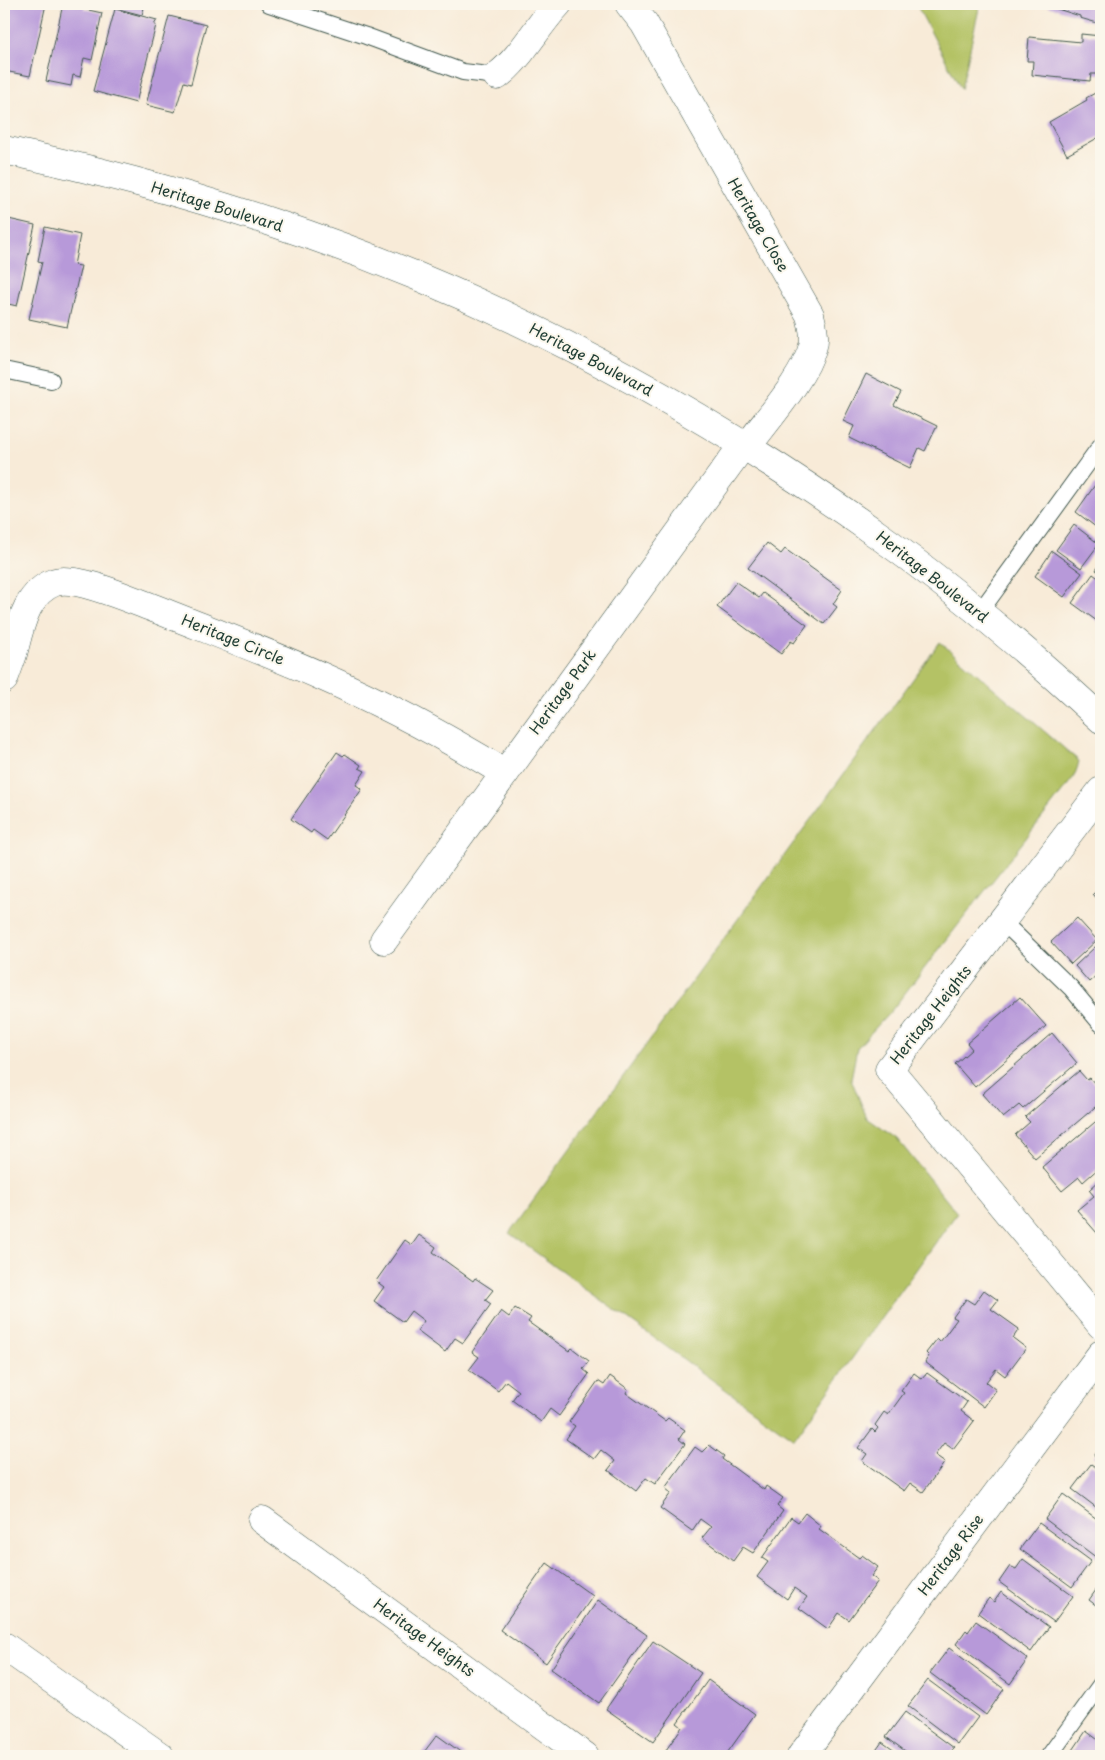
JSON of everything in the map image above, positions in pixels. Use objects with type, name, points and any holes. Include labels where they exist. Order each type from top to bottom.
[{"type":"street","points":[[497,76],[510,66],[548,14],[558,4]]},
{"type":"street","name":"Heritage Close","points":[[629,4],[644,23],[810,315],[814,344],[797,378],[745,446]]},
{"type":"street","name":"Heritage Boulevard","points":[[4,150],[80,166],[270,221],[402,270],[502,314],[586,355],[745,446],[802,482],[881,537],[979,614],[1068,688],[1101,719]]},
{"type":"street","name":"Heritage Park","points":[[384,940],[745,446]]},
{"type":"street","name":"Heritage Circle","points":[[4,679],[19,626],[28,606],[40,591],[56,582],[73,582],[101,589],[221,634],[321,676],[437,732],[505,773]]},
{"type":"street","name":"Heritage Heights","points":[[1101,791],[889,1069],[1101,1325]]},
{"type":"street","name":"Heritage Rise","points":[[801,1756],[1101,1354]]},
{"type":"street","name":"Heritage Heights","points":[[262,1520],[585,1756]]},
{"type":"street","points":[[4,1646],[160,1756]]},
{"type":"lane","points":[[269,4],[366,36],[463,72],[497,76]]},
{"type":"lane","points":[[4,370],[51,380]]},
{"type":"lane","points":[[979,614],[1101,445]]},
{"type":"lane","points":[[1002,922],[1071,988],[1101,1024]]},
{"type":"lane","points":[[1049,1756],[1101,1684]]},
{"type":"green space","points":[[916,4],[980,4],[961,89]]},
{"type":"green space","points":[[940,642],[1079,761],[1073,778],[891,1011],[857,1048],[851,1079],[867,1118],[897,1139],[957,1213],[794,1439],[509,1233]]},
{"type":"building","points":[[6,4],[46,4],[30,76],[4,71],[4,13]]},
{"type":"building","points":[[63,4],[85,6],[84,9],[102,13],[92,60],[84,58],[80,77],[73,75],[71,86],[46,81]]},
{"type":"building","points":[[116,4],[145,4],[142,15],[115,8]]},
{"type":"building","points":[[1041,4],[1101,4],[1101,24],[1080,18],[1080,16]]},
{"type":"building","points":[[115,9],[157,20],[154,25],[156,25],[136,103],[93,91]]},
{"type":"building","points":[[169,16],[206,25],[191,84],[184,82],[175,112],[146,105]]},
{"type":"building","points":[[1081,34],[1101,36],[1101,74],[1091,74],[1090,81],[1032,75],[1033,61],[1027,61],[1029,37],[1081,42]]},
{"type":"building","points":[[1097,92],[1101,99],[1101,136],[1067,155],[1049,122]]},
{"type":"building","points":[[4,218],[35,225],[17,306],[4,303]]},
{"type":"building","points":[[45,227],[80,235],[74,265],[81,266],[67,327],[29,319],[42,262],[38,261]]},
{"type":"building","points":[[866,374],[901,392],[894,405],[937,426],[925,451],[919,448],[910,468],[849,438],[854,426],[843,421]]},
{"type":"building","points":[[1095,485],[1101,489],[1101,531],[1076,512]]},
{"type":"building","points":[[1074,525],[1099,544],[1081,568],[1056,550]]},
{"type":"building","points":[[767,543],[781,554],[785,549],[842,590],[833,604],[837,607],[824,624],[748,568]]},
{"type":"building","points":[[1052,551],[1082,573],[1064,597],[1035,576]]},
{"type":"building","points":[[1101,563],[1101,574],[1096,570]]},
{"type":"building","points":[[1093,574],[1101,580],[1101,624],[1072,603]]},
{"type":"building","points":[[736,582],[759,598],[763,593],[807,625],[794,643],[791,641],[781,654],[717,607]]},
{"type":"building","points":[[337,752],[343,756],[345,754],[361,765],[359,768],[365,771],[356,785],[362,789],[327,840],[313,830],[311,833],[291,819]]},
{"type":"building","points":[[1101,887],[1101,903],[1093,894]]},
{"type":"building","points":[[1077,918],[1097,940],[1071,964],[1051,942]]},
{"type":"building","points":[[1096,946],[1101,952],[1101,971],[1089,982],[1075,966]]},
{"type":"building","points":[[1020,997],[1046,1026],[975,1087],[955,1064],[972,1049],[967,1043]]},
{"type":"building","points":[[1052,1033],[1077,1063],[1023,1109],[1019,1105],[1003,1118],[982,1094]]},
{"type":"building","points":[[1079,1071],[1087,1080],[1090,1078],[1101,1091],[1101,1102],[1035,1158],[1015,1135],[1030,1122],[1025,1117]]},
{"type":"building","points":[[1101,1117],[1101,1166],[1083,1182],[1079,1177],[1062,1191],[1042,1167]]},
{"type":"building","points":[[1101,1179],[1101,1229],[1097,1233],[1077,1210],[1094,1196],[1089,1190]]},
{"type":"building","points":[[419,1235],[436,1247],[433,1252],[473,1281],[475,1278],[493,1290],[485,1300],[491,1304],[463,1343],[455,1338],[445,1352],[417,1331],[424,1321],[411,1311],[403,1322],[374,1301],[384,1287],[376,1281],[405,1240],[412,1245]]},
{"type":"building","points":[[984,1290],[998,1300],[991,1309],[1019,1329],[1013,1338],[1026,1348],[1005,1376],[996,1369],[986,1382],[996,1390],[984,1407],[925,1362],[929,1356],[926,1353],[937,1339],[940,1342],[957,1319],[953,1317],[966,1299],[974,1304]]},
{"type":"building","points":[[515,1308],[531,1318],[528,1322],[569,1351],[572,1348],[589,1361],[583,1369],[589,1374],[559,1416],[550,1409],[541,1422],[512,1400],[519,1391],[506,1381],[498,1391],[469,1370],[479,1357],[472,1352],[501,1311],[509,1317]]},
{"type":"building","points":[[914,1373],[922,1379],[927,1373],[967,1402],[961,1411],[974,1421],[953,1449],[944,1443],[935,1455],[945,1462],[923,1492],[910,1483],[904,1491],[862,1461],[867,1454],[858,1448],[872,1429],[875,1432],[878,1428],[875,1425],[884,1412],[888,1415],[904,1393],[901,1391]]},
{"type":"building","points":[[610,1376],[628,1389],[626,1393],[665,1421],[668,1418],[685,1430],[679,1439],[685,1444],[655,1484],[646,1478],[636,1491],[608,1470],[615,1461],[601,1450],[594,1459],[566,1439],[575,1426],[569,1422],[598,1381],[604,1385]]},
{"type":"building","points":[[709,1445],[724,1456],[722,1459],[764,1490],[766,1486],[783,1498],[777,1506],[783,1511],[753,1553],[743,1547],[733,1561],[702,1538],[711,1527],[700,1519],[692,1531],[660,1508],[671,1493],[665,1488],[695,1447],[702,1452]]},
{"type":"building","points":[[1101,1447],[1101,1462],[1094,1456]]},
{"type":"building","points":[[1091,1464],[1101,1471],[1101,1511],[1072,1489]]},
{"type":"building","points":[[1063,1494],[1101,1522],[1101,1561],[1045,1519]]},
{"type":"building","points":[[805,1513],[821,1526],[819,1529],[859,1558],[862,1555],[878,1567],[871,1576],[878,1581],[849,1620],[839,1613],[828,1629],[799,1608],[807,1597],[794,1588],[787,1599],[757,1577],[768,1562],[762,1558],[791,1517],[798,1522]]},
{"type":"building","points":[[1039,1523],[1091,1561],[1072,1587],[1020,1549]]},
{"type":"building","points":[[1023,1559],[1073,1596],[1054,1622],[999,1582],[1010,1566],[1016,1569]]},
{"type":"building","points":[[547,1563],[593,1596],[546,1663],[500,1630]]},
{"type":"building","points":[[1101,1583],[1101,1609],[1089,1600]]},
{"type":"building","points":[[1001,1592],[1049,1627],[1031,1652],[978,1613],[989,1598],[994,1602]]},
{"type":"building","points":[[598,1600],[647,1635],[599,1703],[551,1669]]},
{"type":"building","points":[[976,1621],[1028,1659],[1010,1684],[956,1644],[966,1630],[968,1632]]},
{"type":"building","points":[[653,1641],[701,1673],[653,1742],[606,1709]]},
{"type":"building","points":[[949,1648],[1004,1689],[986,1715],[930,1673]]},
{"type":"building","points":[[708,1680],[755,1714],[725,1756],[674,1756],[666,1750],[682,1727],[677,1723]]},
{"type":"building","points":[[928,1680],[978,1717],[958,1744],[908,1706]]},
{"type":"building","points":[[905,1712],[954,1748],[948,1756],[912,1756],[886,1737]]},
{"type":"building","points":[[1086,1731],[1101,1742],[1101,1756],[1069,1756]]},
{"type":"building","points":[[437,1735],[466,1756],[421,1756]]},
{"type":"building","points":[[882,1742],[902,1756],[872,1756]]}]
